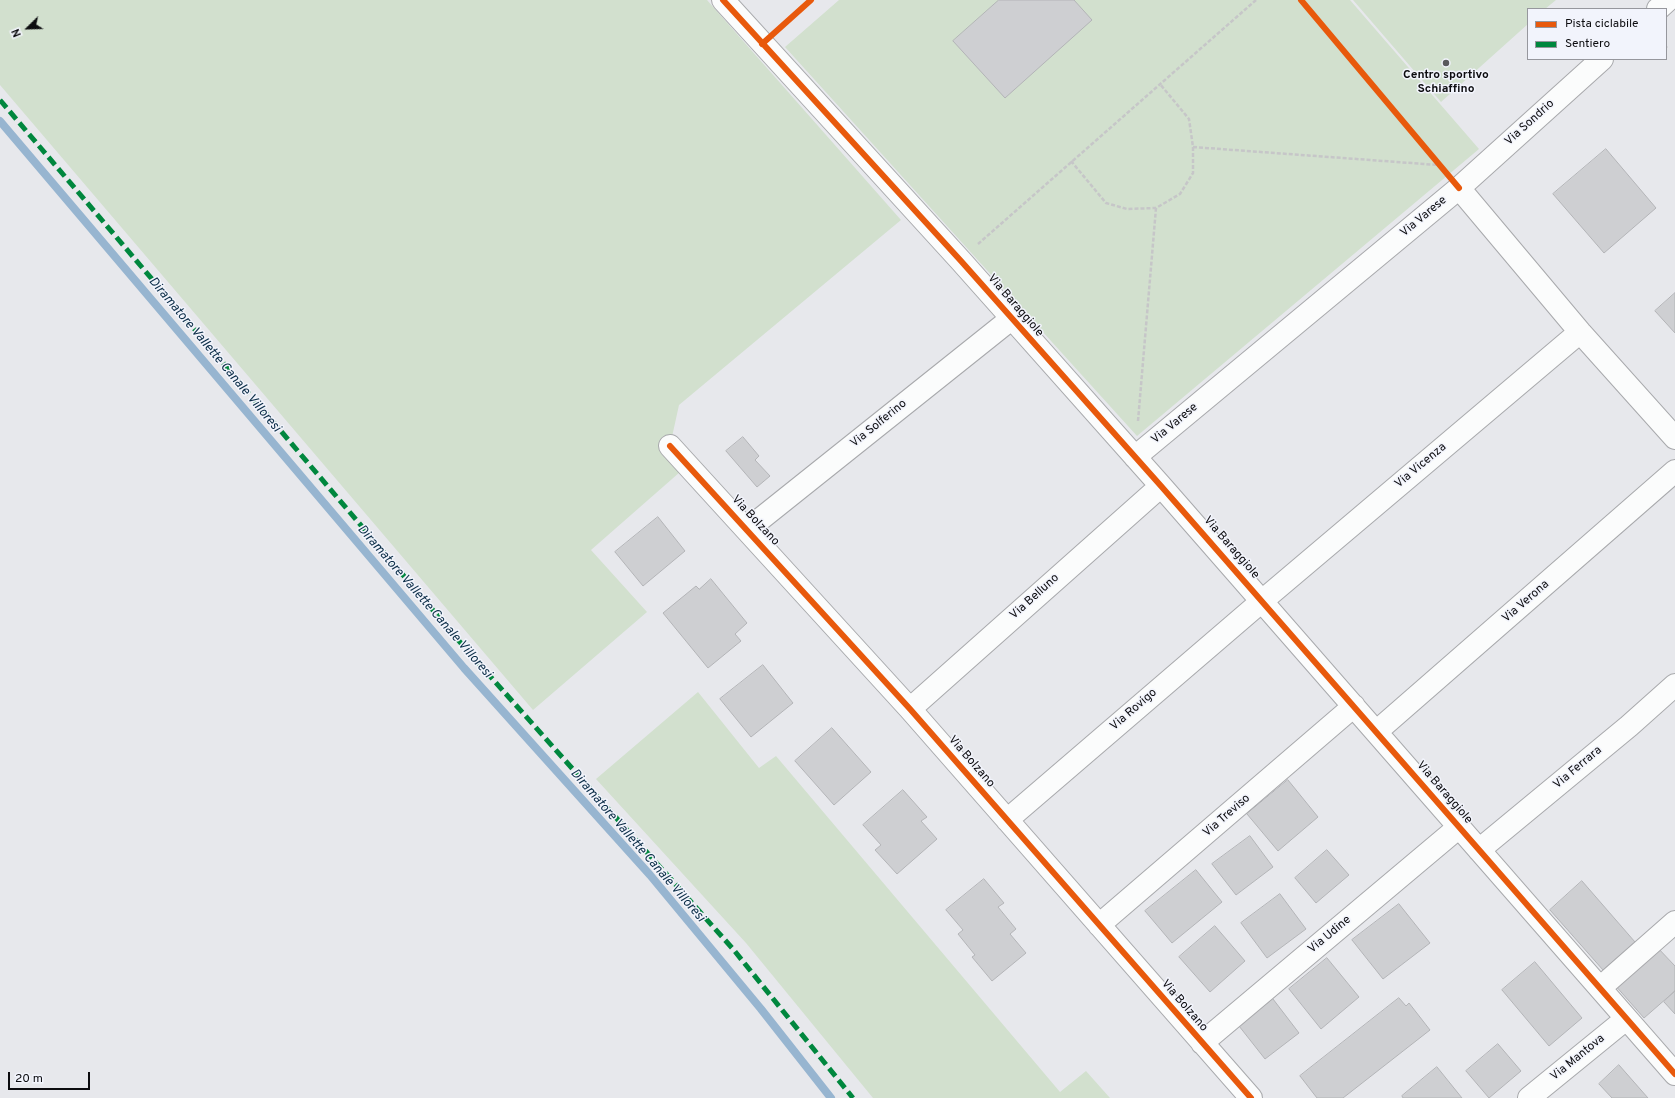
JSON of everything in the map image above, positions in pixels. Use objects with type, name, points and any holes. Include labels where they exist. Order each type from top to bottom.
[{"type":"street","name":"Via Baraggiole","points":[[723,0],[961,261],[1161,486],[1675,1074]]},
{"type":"street","points":[[1659,8],[1668,0]]},
{"type":"street","name":"Via Sondrio","points":[[1459,188],[1601,60]]},
{"type":"street","name":"Via Varese","points":[[1135,457],[1459,188],[1580,332],[1675,438]]},
{"type":"street","name":"Via Solferino","points":[[748,529],[1011,319]]},
{"type":"street","name":"Via Vicenza","points":[[1262,601],[1580,332]]},
{"type":"street","name":"Via Bolzano","points":[[670,446],[748,529],[910,709],[1251,1098]]},
{"type":"street","name":"Via Verona","points":[[1376,732],[1675,471]]},
{"type":"street","name":"Via Belluno","points":[[910,709],[1161,486]]},
{"type":"street","name":"Via Rovigo","points":[[1007,820],[1262,601]]},
{"type":"street","name":"Via Ferrara","points":[[1479,850],[1629,726],[1675,685]]},
{"type":"street","name":"Via Treviso","points":[[1099,925],[1354,706]]},
{"type":"street","name":"Via Udine","points":[[1202,1043],[1459,827]]},
{"type":"street","points":[[1600,988],[1675,922]]},
{"type":"street","name":"Via Mantova","points":[[1529,1098],[1626,1019]]},
{"type":"path","points":[[961,261],[994,228],[1256,0]]},
{"type":"path","points":[[1301,0],[1438,165],[1459,188]]},
{"type":"path","points":[[1072,161],[1106,203],[1127,209],[1156,208],[1180,194],[1193,173],[1193,147],[1189,119],[1160,84]]},
{"type":"path","points":[[1193,147],[1438,165]]},
{"type":"path","points":[[1135,457],[1156,208]]},
{"type":"green space","points":[[0,0],[707,0],[901,220],[679,405],[670,446],[688,465],[591,550],[647,612],[533,710],[0,85]]},
{"type":"green space","points":[[839,0],[1350,0],[1479,149],[1137,436],[785,47]]},
{"type":"green space","name":"Centro sportivo Schiaffino","points":[[1353,0],[1556,0],[1546,8],[1527,8],[1527,25],[1441,102]]},
{"type":"green space","points":[[698,692],[759,768],[776,756],[1060,1092],[1086,1071],[1110,1098],[873,1098],[746,943],[596,779]]},
{"type":"building","points":[[999,0],[1074,0],[1092,20],[1005,98],[953,41]]},
{"type":"building","points":[[1606,149],[1656,208],[1604,253],[1553,194]]},
{"type":"building","points":[[1675,293],[1675,333],[1655,311]]},
{"type":"building","points":[[743,437],[759,456],[755,460],[770,476],[757,487],[726,451]]},
{"type":"building","points":[[658,517],[685,551],[643,586],[615,552]]},
{"type":"building","points":[[711,579],[747,623],[735,634],[741,641],[708,668],[663,613],[696,586],[699,589]]},
{"type":"building","points":[[763,665],[793,703],[751,737],[720,699]]},
{"type":"building","points":[[832,728],[871,772],[834,805],[795,761]]},
{"type":"building","points":[[1288,780],[1318,817],[1278,851],[1247,814]]},
{"type":"building","points":[[903,790],[927,817],[921,821],[937,839],[897,874],[875,850],[881,845],[863,825]]},
{"type":"building","points":[[1250,836],[1273,867],[1236,895],[1212,864]]},
{"type":"building","points":[[1327,850],[1349,875],[1316,903],[1295,878]]},
{"type":"building","points":[[1196,870],[1222,902],[1172,943],[1145,911]]},
{"type":"building","points":[[984,879],[1004,903],[998,907],[1016,929],[1010,934],[1026,953],[992,981],[972,957],[975,955],[958,934],[963,930],[946,910]]},
{"type":"building","points":[[1582,881],[1635,942],[1603,970],[1550,910]]},
{"type":"building","points":[[1280,894],[1306,929],[1267,958],[1241,923]]},
{"type":"building","points":[[1399,904],[1430,943],[1383,979],[1352,940]]},
{"type":"building","points":[[1215,926],[1245,961],[1210,992],[1179,957]]},
{"type":"building","points":[[1656,946],[1675,966],[1675,991],[1644,1018],[1614,984]]},
{"type":"building","points":[[1327,958],[1359,997],[1321,1029],[1289,989]]},
{"type":"building","points":[[1535,962],[1582,1018],[1549,1046],[1502,990]]},
{"type":"building","points":[[1675,991],[1675,1014],[1664,1002]]},
{"type":"building","points":[[1399,998],[1406,1006],[1409,1003],[1430,1030],[1343,1098],[1317,1098],[1300,1076]]},
{"type":"building","points":[[1273,999],[1299,1033],[1265,1059],[1239,1026]]},
{"type":"building","points":[[1498,1044],[1521,1071],[1489,1098],[1466,1071]]},
{"type":"building","points":[[1619,1065],[1648,1098],[1612,1098],[1599,1084]]},
{"type":"building","points":[[1437,1067],[1462,1098],[1403,1098],[1402,1096]]},
{"type":"waterway","name":"Diramatore Vallette Canale Villoresi","points":[[0,121],[464,668],[650,875],[761,1009],[831,1098]]},
{"type":"marked path","points":[[0,100],[465,648],[733,949],[853,1098]]},
{"type":"cycle path","points":[[723,0],[961,261],[1161,486],[1675,1074]]},
{"type":"cycle path","points":[[762,44],[811,0]]},
{"type":"cycle path","points":[[1301,0],[1459,188]]},
{"type":"cycle path","points":[[670,446],[910,709],[1251,1098]]},
{"type":"place","name":"Centro sportivo Schiaffino","points":[[1446,63]]}]
